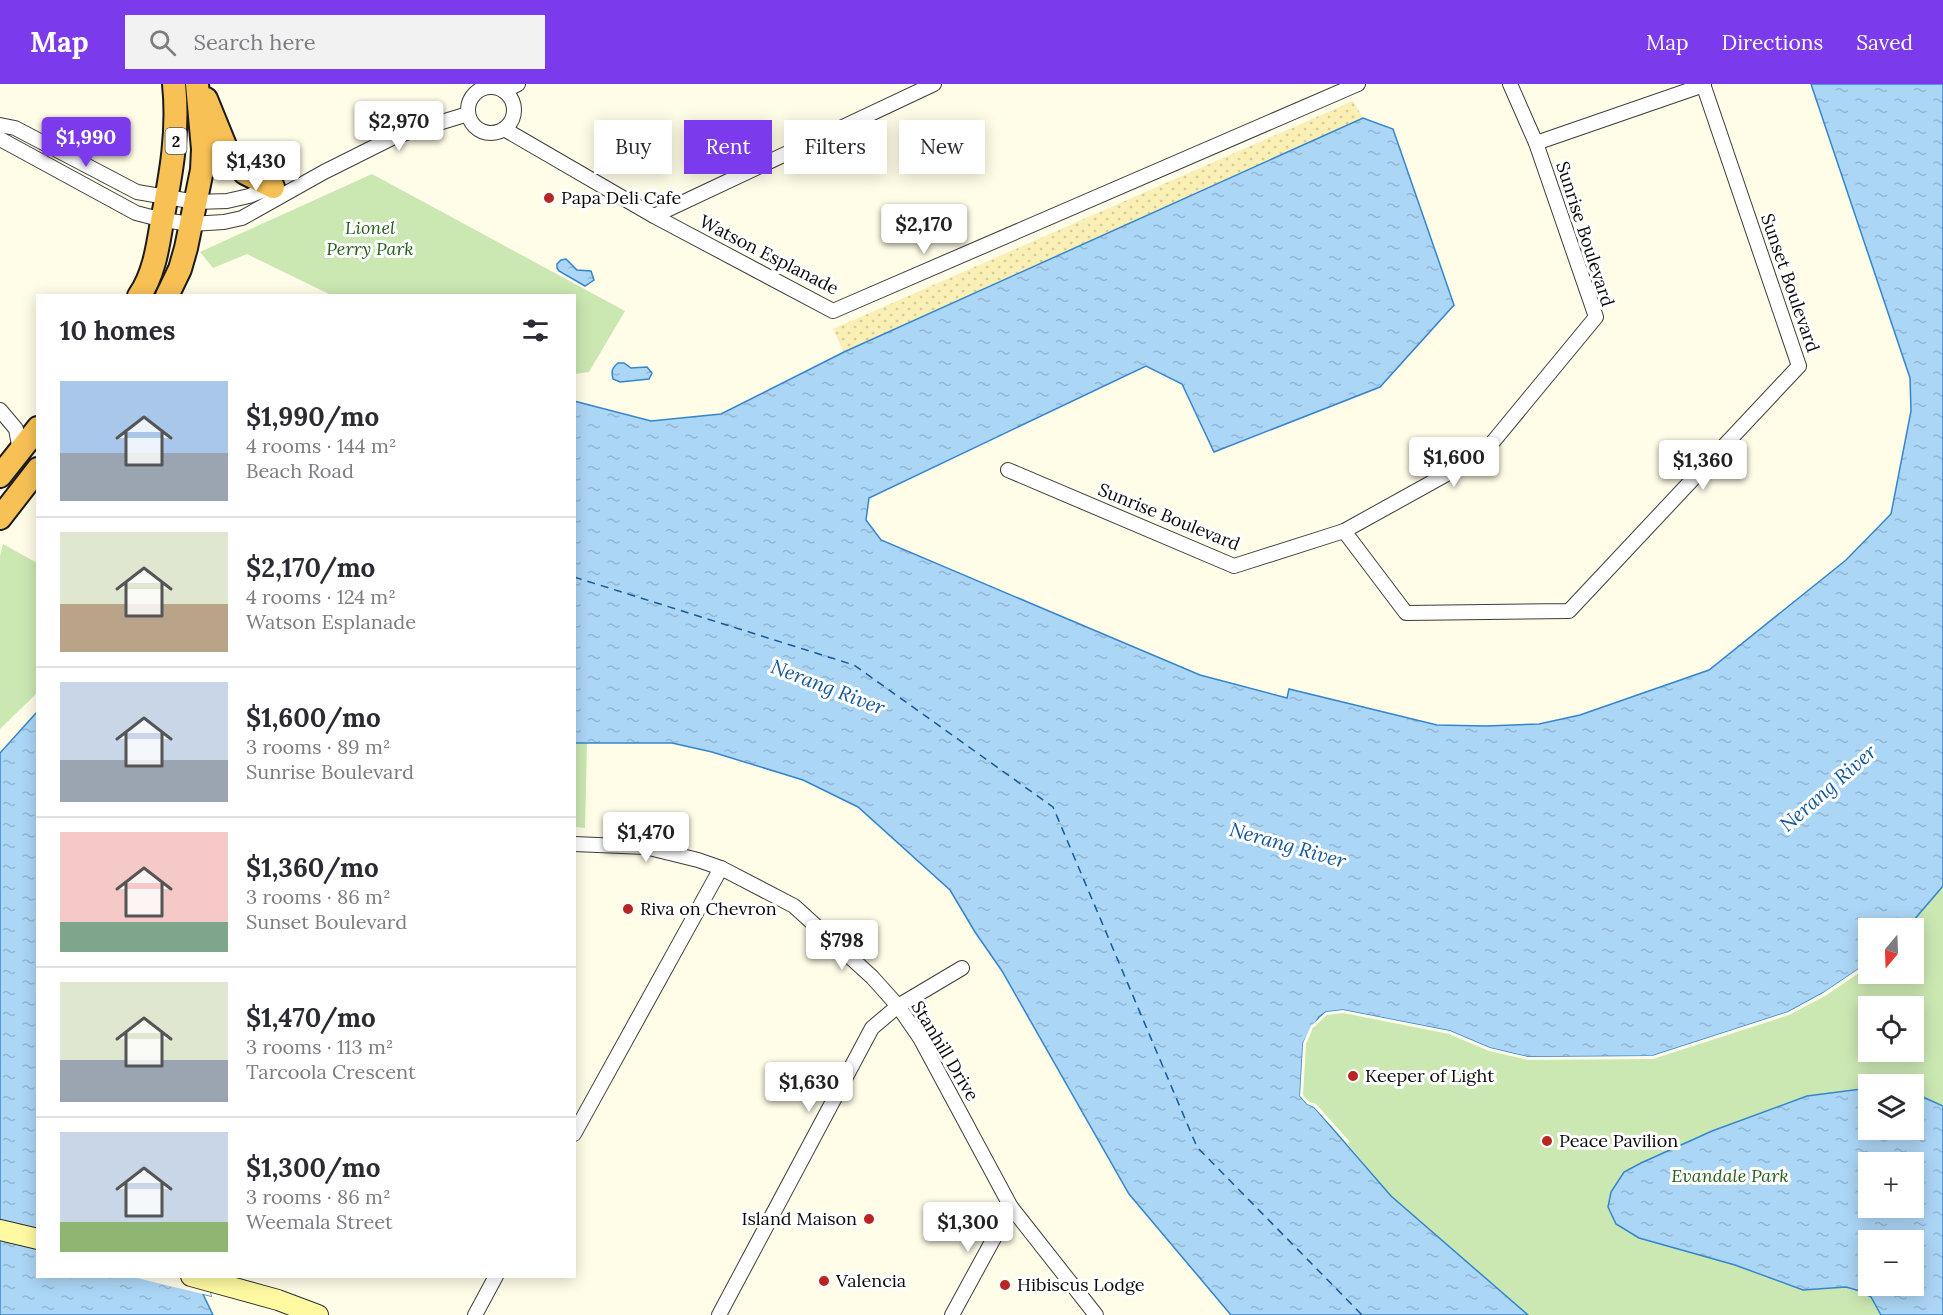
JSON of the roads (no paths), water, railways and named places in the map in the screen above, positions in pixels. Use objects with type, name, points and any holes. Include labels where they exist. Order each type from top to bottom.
[{"type":"highway","name":"2","points":[[140,294],[156,256],[168,198],[177,127],[174,84]]},
{"type":"highway","name":"2","points":[[167,294],[180,269],[193,213],[203,149],[198,84]]},
{"type":"highway","points":[[198,84],[230,158],[245,173],[273,187]]},
{"type":"highway","points":[[0,476],[36,431]]},
{"type":"highway","points":[[0,518],[36,473]]},
{"type":"main road","points":[[0,1230],[36,1239]]},
{"type":"main road","points":[[198,1278],[278,1300],[318,1315]]},
{"type":"street","points":[[504,91],[518,84]]},
{"type":"street","points":[[654,216],[934,84]]},
{"type":"street","name":"Watson Esplanade","points":[[504,129],[654,216],[833,311],[1358,84]]},
{"type":"street","name":"Sunrise Boulevard","points":[[1008,470],[1234,566],[1344,531],[1483,454],[1596,317],[1536,143],[1510,84]]},
{"type":"street","points":[[1536,143],[1703,85]]},
{"type":"street","name":"Sunset Boulevard","points":[[1344,531],[1406,613],[1569,611],[1799,366],[1703,85]]},
{"type":"street","points":[[492,87],[504,91],[514,107],[512,120],[498,132],[485,132],[474,125],[468,114],[468,103],[478,90],[492,87]]},
{"type":"street","points":[[0,125],[15,129],[137,192],[168,198],[193,213],[224,222],[242,218],[324,172],[396,136],[468,114]]},
{"type":"street","points":[[0,139],[136,213],[163,220],[193,213],[324,172]]},
{"type":"street","points":[[0,410],[16,429],[20,451]]},
{"type":"street","name":"Stanhill Drive","points":[[576,844],[645,847],[698,860],[721,868],[794,906],[872,977],[898,1006],[920,1038],[1011,1207],[1096,1315]]},
{"type":"street","points":[[576,1130],[721,868]]},
{"type":"street","points":[[719,1315],[872,1028],[898,1006],[962,968]]},
{"type":"street","points":[[951,1315],[1011,1207]]},
{"type":"street","points":[[475,1315],[494,1278]]},
{"type":"water","name":"Nerang River","points":[[1811,84],[1943,84],[1943,886],[1916,918],[1858,918],[1858,969],[1823,993],[1788,1012],[1652,1056],[1528,1057],[1490,1048],[1450,1031],[1343,1010],[1326,1012],[1319,1017],[1303,1043],[1300,1096],[1307,1104],[1314,1107],[1391,1196],[1528,1315],[1231,1315],[1129,1194],[1002,971],[950,890],[858,807],[803,780],[712,752],[672,743],[576,743],[576,402],[651,421],[721,414],[844,352],[1363,118],[1393,129],[1454,305],[1380,387],[1214,452],[1182,384],[1146,366],[869,498],[866,520],[881,540],[1200,675],[1287,698],[1289,689],[1437,725],[1539,724],[1580,715],[1709,670],[1846,560],[1891,514],[1911,411],[1910,378]]},
{"type":"water","points":[[566,259],[577,270],[591,271],[594,280],[585,286],[559,271],[557,264]]},
{"type":"water","points":[[618,363],[624,363],[631,368],[647,367],[652,373],[649,379],[620,382],[613,379],[612,374],[613,368]]},
{"type":"water","points":[[36,713],[36,1278],[207,1278],[211,1296],[203,1294],[213,1315],[0,1315],[0,753]]},
{"type":"water","points":[[1858,1089],[1858,1140],[1924,1140],[1924,1097],[1943,1106],[1943,1315],[1881,1315],[1869,1296],[1924,1296],[1924,1230],[1858,1230],[1858,1290],[1846,1287],[1803,1290],[1735,1265],[1639,1238],[1616,1224],[1608,1207],[1611,1192],[1624,1172],[1712,1131],[1807,1096]]},
{"type":"place","name":"Papa Deli Cafe","points":[[549,198]]},
{"type":"place","name":"Riva on Chevron","points":[[628,909]]},
{"type":"place","name":"Keeper of Light","points":[[1353,1076]]},
{"type":"place","name":"Peace Pavilion","points":[[1547,1141]]},
{"type":"place","name":"Island Maison","points":[[869,1219]]},
{"type":"place","name":"Valencia","points":[[824,1281]]},
{"type":"place","name":"Hibiscus Lodge","points":[[1005,1285]]},
{"type":"park label","name":"Lionel Perry Park","points":[[370,238]]},
{"type":"park label","name":"Evandale Park","points":[[1730,1176]]}]
